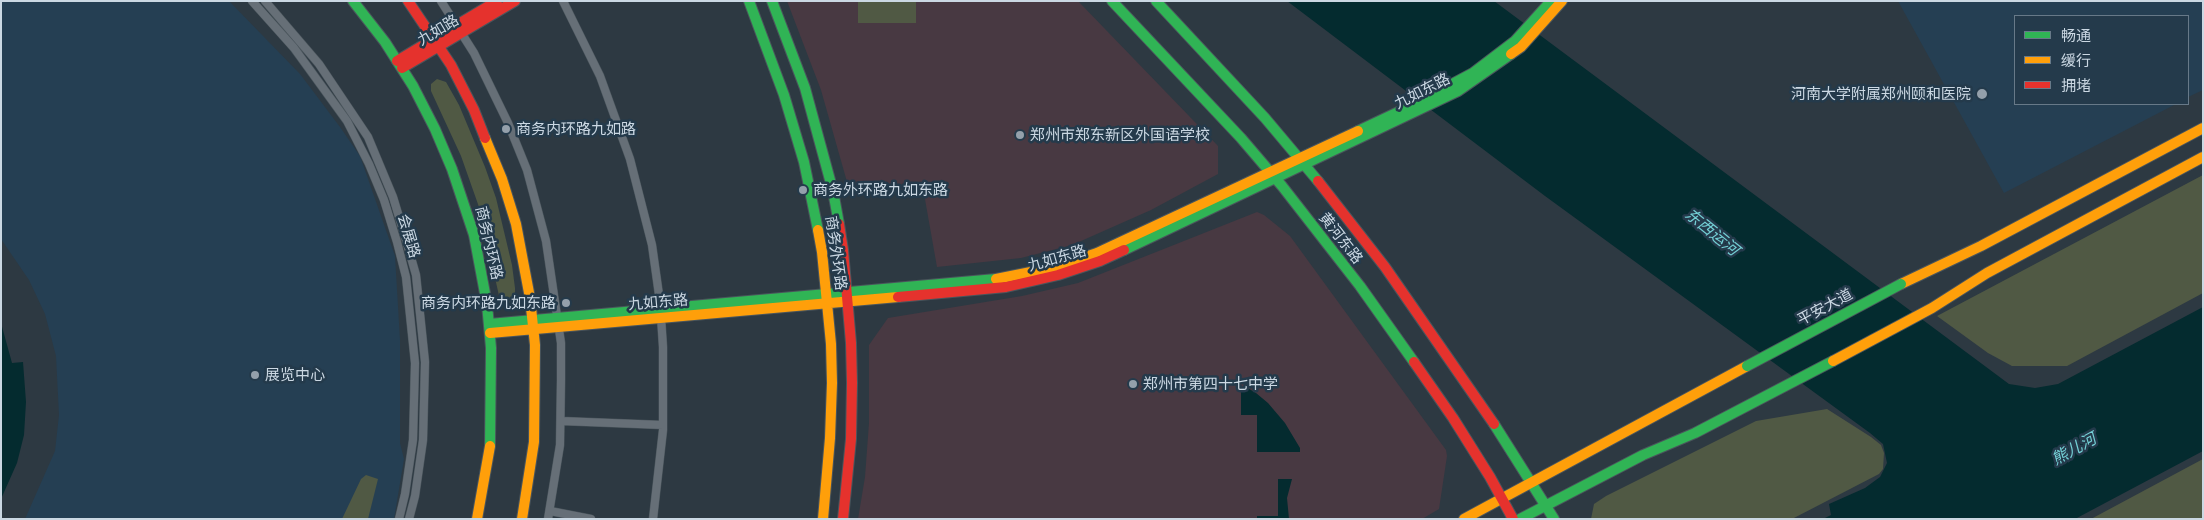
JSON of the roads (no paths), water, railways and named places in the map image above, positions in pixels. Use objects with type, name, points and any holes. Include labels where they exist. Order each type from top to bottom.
[{"type":"main road","name":"商务内环路","points":[[353,1],[400,65],[437,134],[461,193],[478,254],[489,328],[492,381],[490,438],[477,519]]},
{"type":"main road","name":"商务内环路","points":[[408,1],[437,42],[474,110],[502,179],[521,246],[535,354],[535,423],[522,519]]},
{"type":"main road","name":"九如路","points":[[459,29],[497,1]]},
{"type":"main road","name":"九如路","points":[[400,65],[459,29],[515,1]]},
{"type":"main road","name":"商务外环路","points":[[748,1],[784,95],[804,162],[818,223],[831,344],[831,407],[823,519]]},
{"type":"main road","name":"商务外环路","points":[[772,1],[805,88],[825,157],[839,219],[848,296],[851,343],[851,415],[843,519]]},
{"type":"main road","name":"黄河东路","points":[[1112,1],[1218,112],[1272,175],[1391,328],[1453,418],[1513,519]]},
{"type":"main road","name":"黄河东路","points":[[1156,1],[1241,91],[1302,161],[1411,302],[1484,409],[1554,519]]},
{"type":"main road","name":"九如东路","points":[[1545,14],[1551,1]]},
{"type":"main road","name":"九如东路","points":[[489,328],[848,296],[1004,278],[1056,267],[1097,253],[1407,112],[1473,72],[1515,41],[1562,1]]},
{"type":"main road","name":"平安大道","points":[[1464,519],[1901,284],[1981,246],[2203,128]]},
{"type":"main road","points":[[1520,519],[1643,455],[1695,433],[1932,308],[1987,273],[2203,157]]},
{"type":"street","name":"会展路","points":[[252,1],[294,48],[347,121],[370,164],[397,242],[406,277],[415,363],[413,440],[407,487],[399,519]]},
{"type":"street","name":"会展路","points":[[265,1],[319,64],[364,130],[393,197],[406,240],[416,276],[425,362],[423,440],[418,481],[410,519]]},
{"type":"street","points":[[441,1],[459,29],[497,99],[527,170],[544,233],[558,322],[561,421],[560,445],[549,515],[592,519]]},
{"type":"street","points":[[563,1],[600,76],[630,159],[652,245],[664,347],[661,463],[653,519]]},
{"type":"street","points":[[561,421],[663,425]]},
{"type":"water","points":[[1287,1],[1494,1],[2009,384],[2035,388],[2058,384],[2203,307],[2203,451],[2075,519],[1823,519],[1831,515],[1829,504],[1865,488],[1880,477],[1887,463],[1883,444],[1545,196]]},
{"type":"water","points":[[1,323],[12,363],[23,362],[26,402],[24,435],[17,463],[1,499]]},
{"type":"water","points":[[1241,387],[1246,387],[1268,403],[1285,423],[1300,448],[1300,452],[1257,452],[1257,415],[1241,415]]},
{"type":"water","points":[[1278,479],[1292,479],[1287,498],[1289,519],[1257,519],[1257,516],[1278,516]]},
{"type":"place","name":"河南大学附属郑州颐和医院","points":[[1982,94]]},
{"type":"place","name":"商务内环路九如路","points":[[506,129]]},
{"type":"place","name":"郑州市郑东新区外国语学校","points":[[1020,135]]},
{"type":"place","name":"商务外环路九如东路","points":[[803,190]]},
{"type":"place","name":"商务内环路九如东路","points":[[566,303]]},
{"type":"place","name":"展览中心","points":[[255,375]]},
{"type":"place","name":"郑州市第四十七中学","points":[[1133,384]]},
{"type":"water label","name":"东西运河","points":[[1712,232]]},
{"type":"water label","name":"熊儿河","points":[[2074,449]]}]
